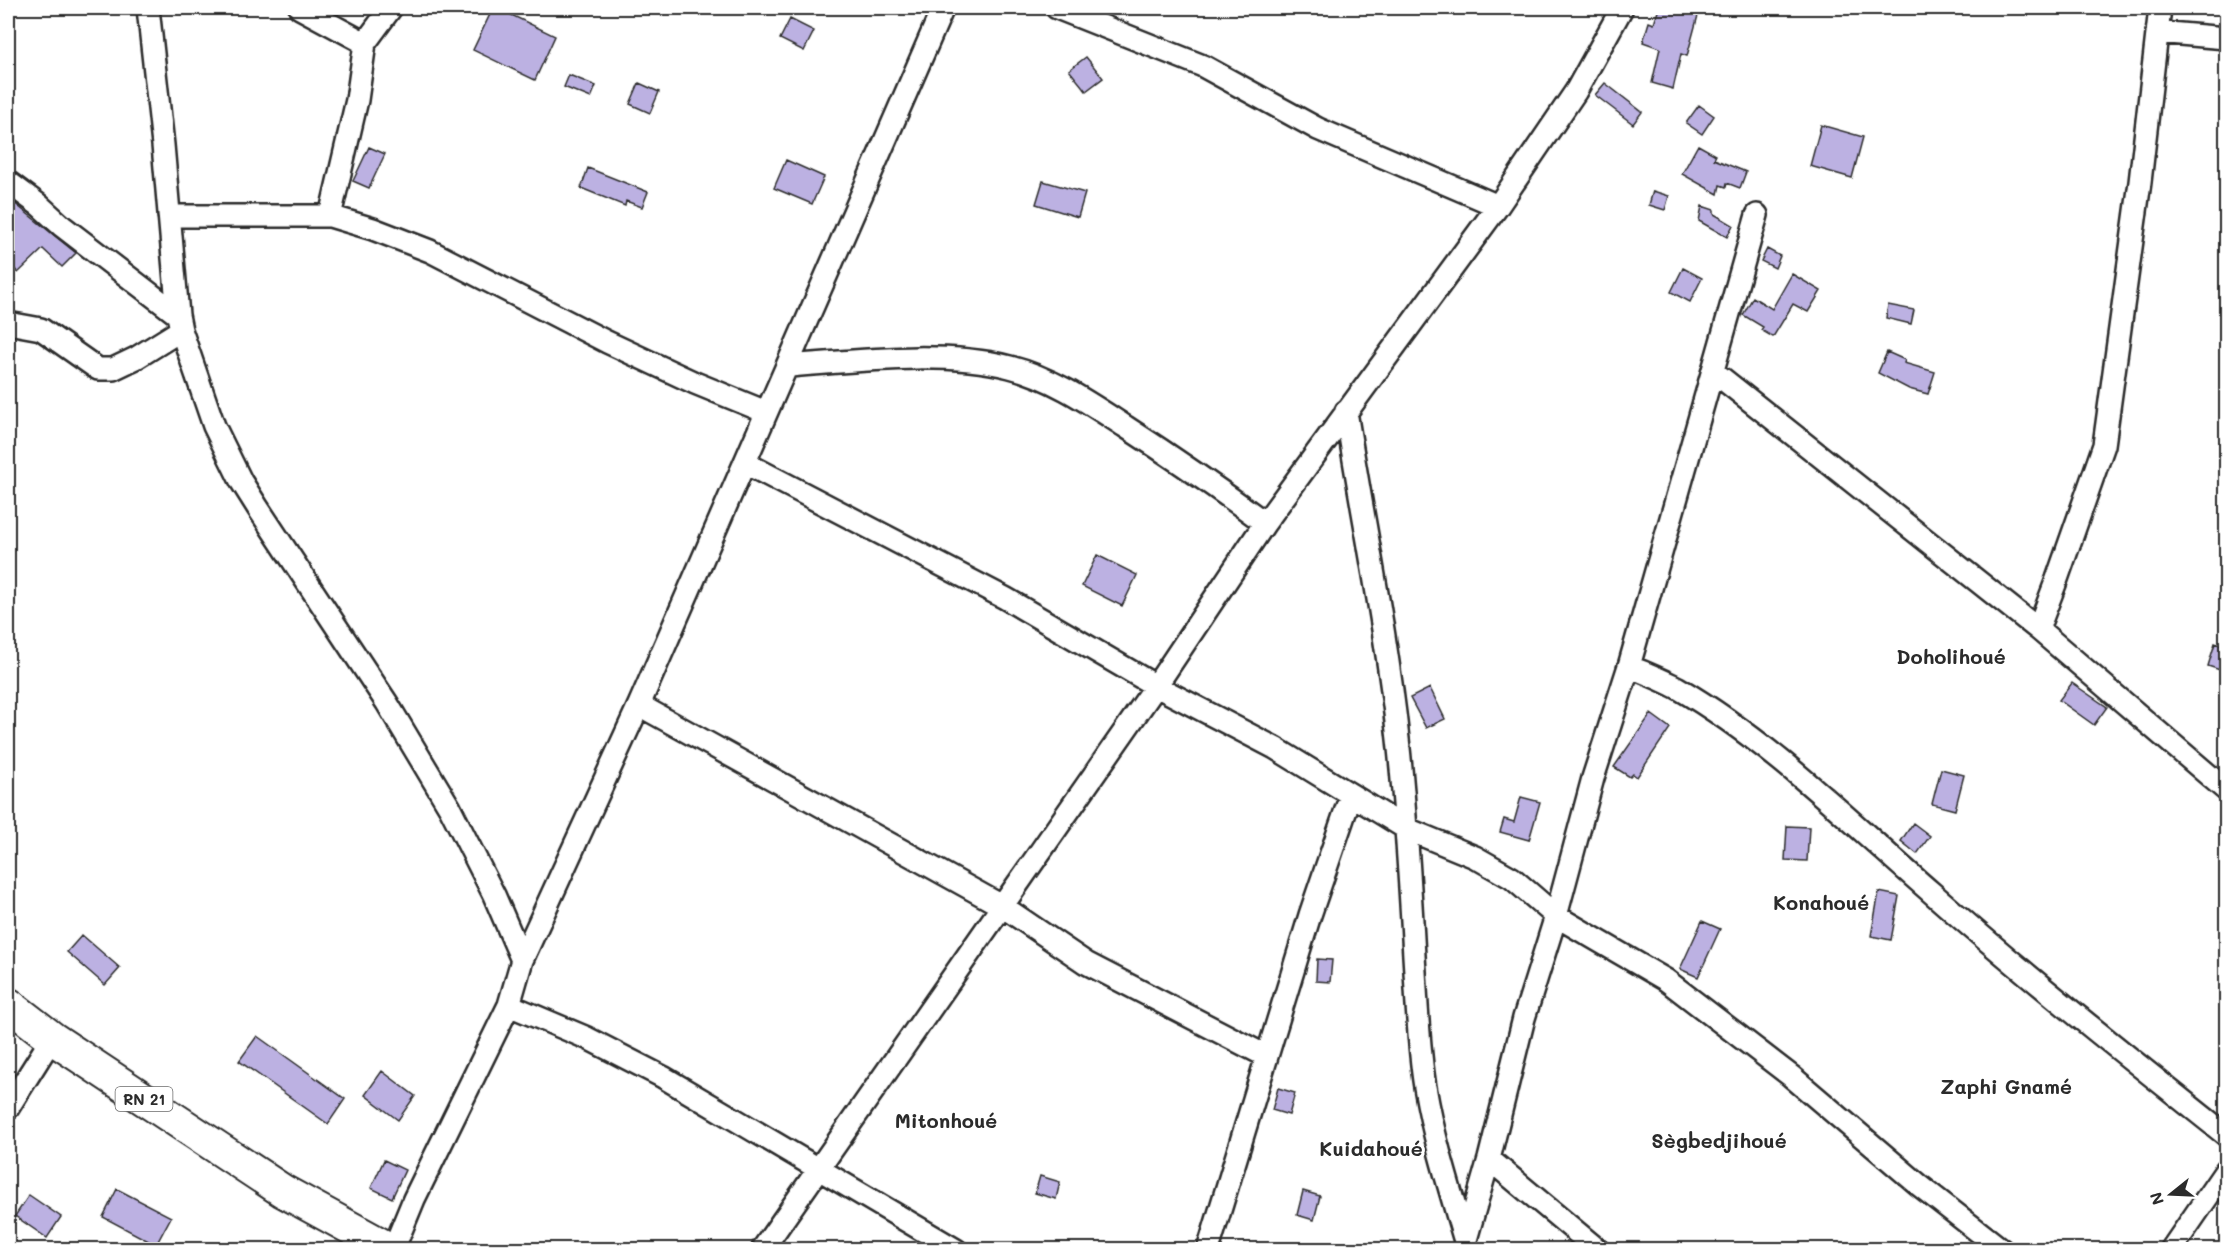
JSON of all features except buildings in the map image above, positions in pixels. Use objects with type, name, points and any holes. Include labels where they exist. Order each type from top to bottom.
[{"type":"main road","name":"RN 21","points":[[8,1004],[52,1038],[283,1191],[392,1250]]},
{"type":"street","points":[[148,8],[180,322],[214,426],[241,481],[387,703],[450,808],[494,895],[522,960]]},
{"type":"street","points":[[300,8],[365,43]]},
{"type":"street","points":[[330,216],[357,100],[365,43],[392,8]]},
{"type":"street","points":[[392,1250],[414,1198],[509,1005],[522,960],[639,705],[943,8]]},
{"type":"street","points":[[1057,8],[1203,66],[1318,129],[1498,206]]},
{"type":"street","points":[[762,1250],[1156,686],[1265,523],[1498,206],[1576,91],[1622,8]]},
{"type":"street","points":[[2038,629],[2104,445],[2140,182],[2160,8]]},
{"type":"street","points":[[2157,32],[2226,38]]},
{"type":"street","points":[[8,182],[180,322]]},
{"type":"street","points":[[1464,1246],[1489,1159],[1524,1018],[1556,916],[1593,778],[1629,666],[1757,215]]},
{"type":"street","points":[[169,216],[330,216],[373,230],[430,251],[607,342],[694,383],[766,412]]},
{"type":"street","points":[[8,323],[40,328],[98,369],[113,369],[180,322]]},
{"type":"street","points":[[787,366],[872,359],[957,359],[1010,367],[1062,386],[1156,446],[1265,523]]},
{"type":"street","points":[[1714,372],[2038,629],[2226,790]]},
{"type":"street","points":[[1346,411],[1380,602],[1398,740],[1407,829],[1417,997],[1425,1085],[1435,1137],[1464,1246]]},
{"type":"street","points":[[745,463],[1005,598],[1156,686],[1275,748],[1407,829],[1475,857],[1512,878],[1556,916],[1666,980],[1791,1076],[1919,1185],[2002,1250]]},
{"type":"street","points":[[1629,666],[1677,688],[1752,737],[2056,999],[2226,1134]]},
{"type":"street","points":[[639,705],[1002,906],[1086,963],[1266,1056]]},
{"type":"street","points":[[1208,1250],[1310,915],[1351,795]]},
{"type":"street","points":[[509,1005],[587,1038],[663,1077],[956,1250]]},
{"type":"street","points":[[8,1108],[52,1038]]},
{"type":"street","points":[[1489,1159],[1598,1250]]},
{"type":"street","points":[[2170,1250],[2226,1170]]},
{"type":"district","name":"Doholihoué","points":[[1951,656]]},
{"type":"district","name":"Konahoué","points":[[1821,902]]},
{"type":"district","name":"Zaphi Gnamé","points":[[2006,1086]]},
{"type":"district","name":"Mitonhoué","points":[[946,1120]]},
{"type":"district","name":"Sègbedjihoué","points":[[1719,1140]]},
{"type":"district","name":"Kuidahoué","points":[[1371,1148]]}]
